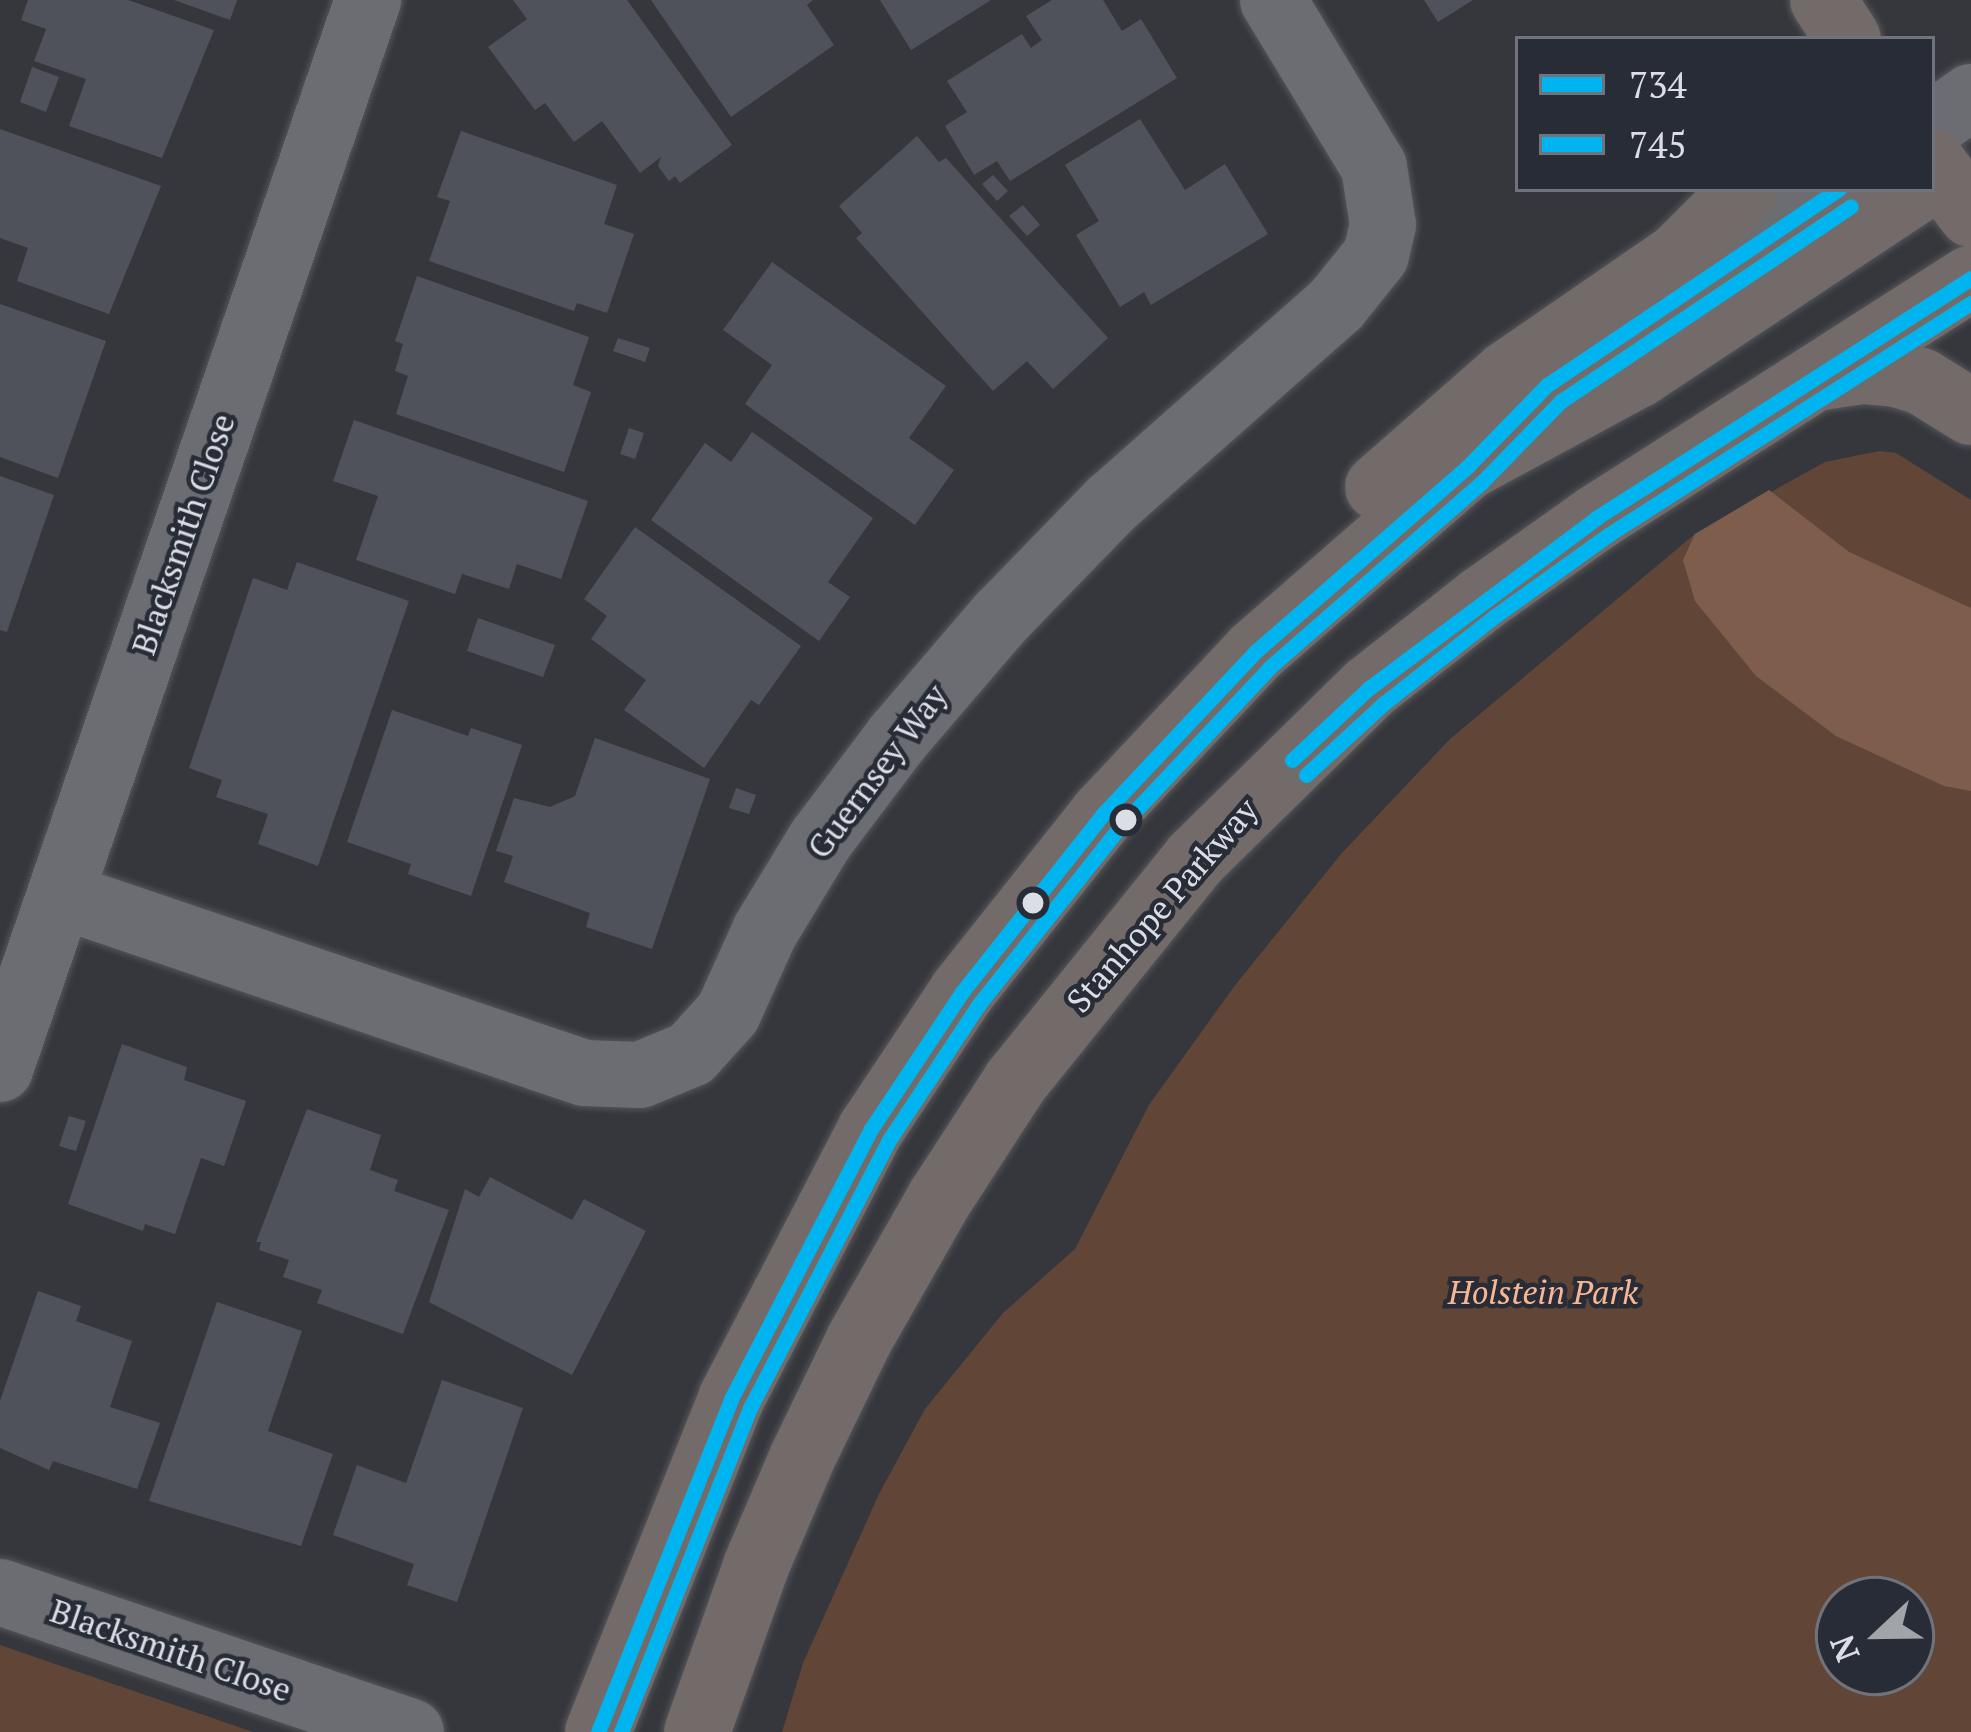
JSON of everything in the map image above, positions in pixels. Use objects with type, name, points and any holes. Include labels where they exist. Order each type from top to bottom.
[{"type":"main road","points":[[1792,0],[1801,36]]},
{"type":"main road","points":[[1823,0],[1846,36]]},
{"type":"main road","points":[[1255,652],[1298,574],[1399,465],[1507,374],[1678,256],[1742,192]]},
{"type":"main road","points":[[598,1732],[731,1399],[871,1129],[962,992],[1103,814],[1255,652],[1467,466],[1640,374],[1911,192]]},
{"type":"main road","name":"Stanhope Parkway","points":[[697,1732],[755,1566],[859,1340],[940,1198],[1016,1081],[1122,944],[1273,778],[1411,652],[1597,518],[1971,278]]},
{"type":"main road","points":[[1815,379],[1862,371],[1896,374],[1921,381],[1971,412]]},
{"type":"street","name":"Blacksmith Close","points":[[0,1069],[368,0]]},
{"type":"street","name":"Guernsey Way","points":[[60,895],[584,1072],[640,1075],[691,1054],[728,1012],[765,931],[820,839],[898,737],[1001,617],[1112,503],[1336,305],[1376,255],[1383,209],[1374,167],[1273,0]]},
{"type":"street","points":[[1942,171],[1971,97]]},
{"type":"street","points":[[1467,466],[1547,385],[1835,192]]},
{"type":"street","name":"Blacksmith Close","points":[[0,1592],[411,1732]]},
{"type":"green space","name":"Holstein Park","points":[[1879,451],[1896,453],[1971,500],[1971,1732],[782,1732],[803,1663],[879,1494],[925,1409],[1003,1313],[1075,1249],[1149,1105],[1233,988],[1341,854],[1450,739],[1695,534],[1825,462]]},
{"type":"green space","points":[[0,1645],[253,1732],[0,1732]]},
{"type":"shaded area","points":[[1769,490],[1849,552],[1971,608],[1971,791],[1944,786],[1836,736],[1756,676],[1695,601],[1683,560],[1695,534]]},
{"type":"building","points":[[28,0],[128,0],[214,30],[162,158],[69,126],[86,79],[34,61],[46,29],[21,20]]},
{"type":"building","points":[[174,0],[237,0],[230,20]]},
{"type":"building","points":[[513,0],[627,0],[732,145],[680,183],[675,176],[669,181],[658,166],[661,157],[640,173],[602,121],[574,142],[545,103],[535,110],[488,47],[527,19]]},
{"type":"building","points":[[651,0],[813,0],[807,5],[834,45],[731,117]]},
{"type":"building","points":[[880,0],[991,0],[911,50]]},
{"type":"building","points":[[1052,0],[1103,0],[1122,31],[1141,19],[1177,78],[1010,181],[997,161],[974,175],[945,126],[967,112],[947,81],[1022,34],[1031,48],[1042,40],[1026,16]]},
{"type":"building","points":[[1424,0],[1473,0],[1438,22]]},
{"type":"building","points":[[32,67],[59,77],[46,112],[20,102]]},
{"type":"building","points":[[1140,119],[1185,190],[1225,164],[1268,234],[1151,305],[1144,292],[1120,307],[1076,235],[1099,221],[1065,165]]},
{"type":"building","points":[[0,129],[161,186],[109,314],[17,281],[28,248],[0,238]]},
{"type":"building","points":[[461,131],[617,185],[604,224],[634,234],[607,313],[577,303],[574,311],[429,261],[450,201],[437,197]]},
{"type":"building","points":[[917,136],[939,162],[946,158],[1108,338],[1053,389],[1027,361],[993,391],[856,238],[862,233],[839,206]]},
{"type":"building","points":[[993,175],[1008,191],[997,201],[982,184]]},
{"type":"building","points":[[1023,205],[1040,225],[1027,236],[1009,216]]},
{"type":"building","points":[[772,262],[946,386],[909,438],[954,470],[915,525],[745,404],[772,365],[723,330]]},
{"type":"building","points":[[417,276],[589,337],[573,385],[591,392],[564,472],[396,414],[408,376],[395,371],[403,344],[395,341]]},
{"type":"building","points":[[0,304],[106,341],[58,478],[0,457]]},
{"type":"building","points":[[618,338],[650,348],[645,362],[613,351]]},
{"type":"building","points":[[354,420],[588,501],[561,579],[517,564],[509,589],[462,574],[455,594],[356,560],[378,496],[333,481]]},
{"type":"building","points":[[629,428],[644,433],[635,459],[620,454]]},
{"type":"building","points":[[752,432],[873,518],[828,582],[850,597],[819,641],[651,520],[705,443],[731,462]]},
{"type":"building","points":[[0,476],[54,495],[7,632],[0,630]]},
{"type":"building","points":[[635,527],[801,646],[759,705],[751,700],[704,768],[624,710],[646,680],[591,639],[607,616],[584,599]]},
{"type":"building","points":[[297,562],[409,601],[318,866],[258,844],[268,814],[216,797],[222,780],[189,768],[253,578],[287,590]]},
{"type":"building","points":[[478,618],[555,645],[543,677],[467,651]]},
{"type":"building","points":[[392,710],[468,736],[471,728],[522,745],[471,896],[408,874],[411,864],[347,842]]},
{"type":"building","points":[[595,738],[710,779],[652,949],[586,927],[590,913],[504,882],[513,856],[496,851],[514,798],[550,807],[575,796]]},
{"type":"building","points":[[736,788],[756,795],[749,814],[729,808]]},
{"type":"building","points":[[122,1044],[187,1067],[184,1080],[246,1101],[224,1166],[201,1158],[175,1234],[145,1224],[143,1231],[68,1204]]},
{"type":"building","points":[[307,1109],[381,1135],[370,1170],[398,1180],[394,1191],[449,1210],[403,1334],[317,1303],[322,1290],[283,1277],[289,1260],[259,1250],[261,1242],[256,1242]]},
{"type":"building","points":[[69,1116],[86,1121],[76,1151],[59,1146]]},
{"type":"building","points":[[490,1177],[572,1220],[584,1199],[646,1231],[572,1375],[429,1302],[465,1189],[479,1197]]},
{"type":"building","points":[[38,1291],[81,1306],[76,1321],[132,1341],[110,1407],[160,1423],[137,1489],[53,1461],[49,1470],[0,1448],[0,1401]]},
{"type":"building","points":[[217,1302],[302,1331],[268,1431],[333,1454],[301,1546],[149,1501]]},
{"type":"building","points":[[442,1380],[523,1408],[457,1602],[407,1585],[414,1564],[333,1535],[357,1465],[406,1483]]},
{"type":"transit line","name":"734","points":[[598,1732],[731,1399],[871,1129],[962,992],[1103,814],[1255,652],[1467,467],[1547,385],[1835,192]]},
{"type":"transit line","name":"745","points":[[621,1732],[750,1408],[889,1140],[979,1004],[1119,828],[1270,667],[1481,483],[1561,401],[1851,206]]},
{"type":"transit line","name":"734","points":[[1292,760],[1369,688],[1596,518],[1971,278]]},
{"type":"transit line","name":"745","points":[[1306,775],[1383,704],[1608,535],[1971,303]]}]
